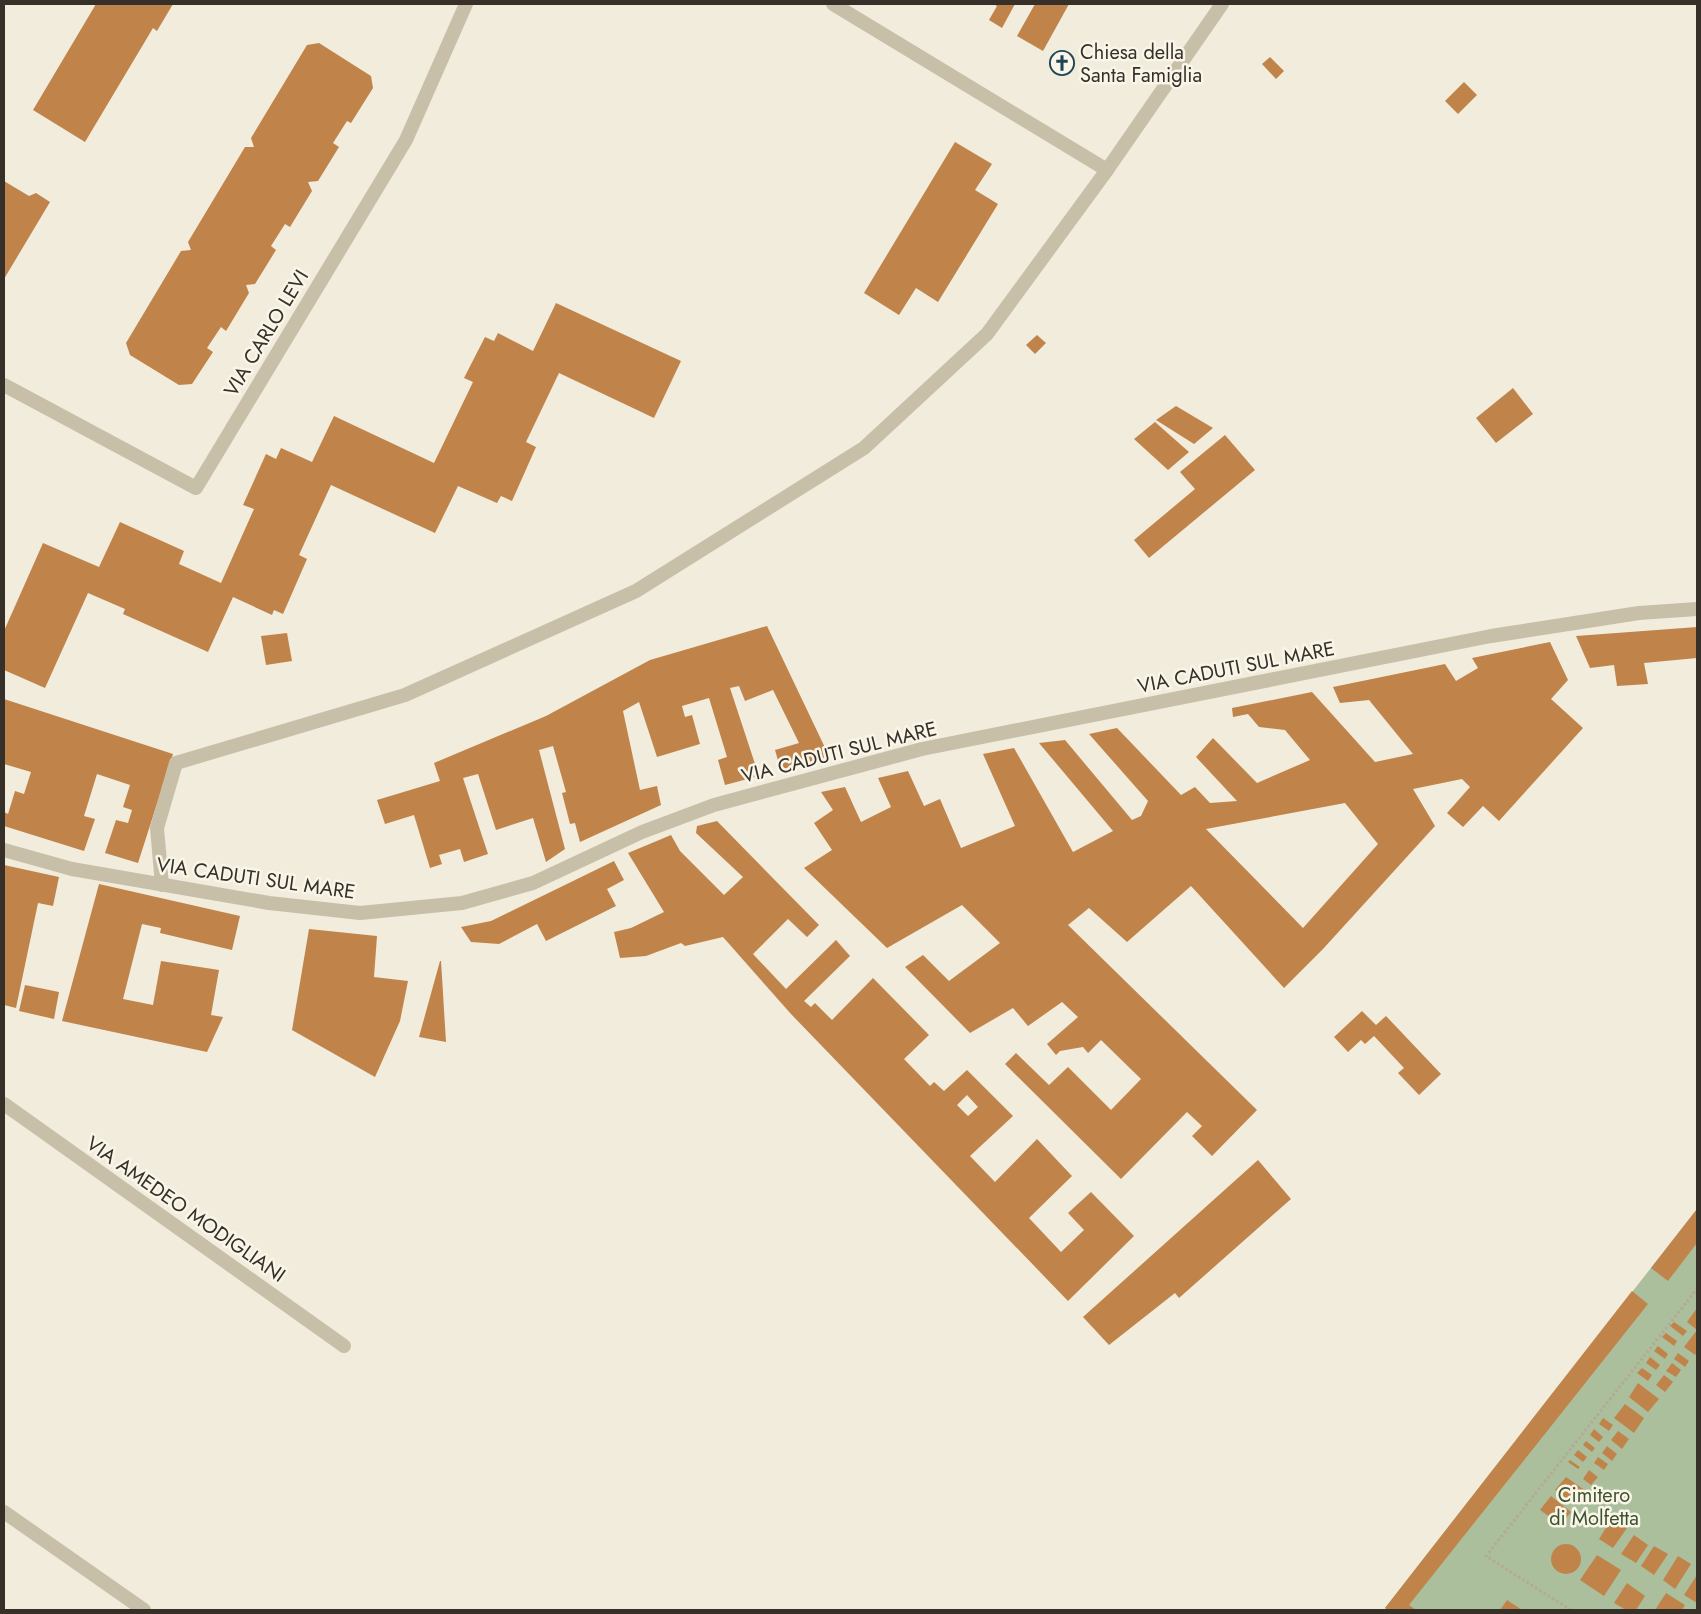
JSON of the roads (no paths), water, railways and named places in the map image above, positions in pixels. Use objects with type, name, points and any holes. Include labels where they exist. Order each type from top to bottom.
[{"type":"street","name":"VIA CARLO LEVI","points":[[4,385],[196,488],[406,140],[466,4]]},
{"type":"street","points":[[832,4],[1107,170]]},
{"type":"street","points":[[162,885],[157,828],[176,763],[405,695],[628,595],[864,448],[987,334],[1107,170],[1222,4]]},
{"type":"street","name":"VIA CADUTI SUL MARE","points":[[4,850],[72,869],[269,903],[360,914],[462,903],[532,883],[642,832],[714,805],[922,749],[1491,636],[1639,613],[1697,609]]},
{"type":"street","name":"VIA AMEDEO MODIGLIANI","points":[[4,1104],[344,1346]]},
{"type":"street","points":[[4,1512],[144,1610]]},
{"type":"place","name":"Chiesa della Santa Famiglia","points":[[1062,63]]},
{"type":"park label","name":"Cimitero di Molfetta","points":[[1594,1506]]}]
